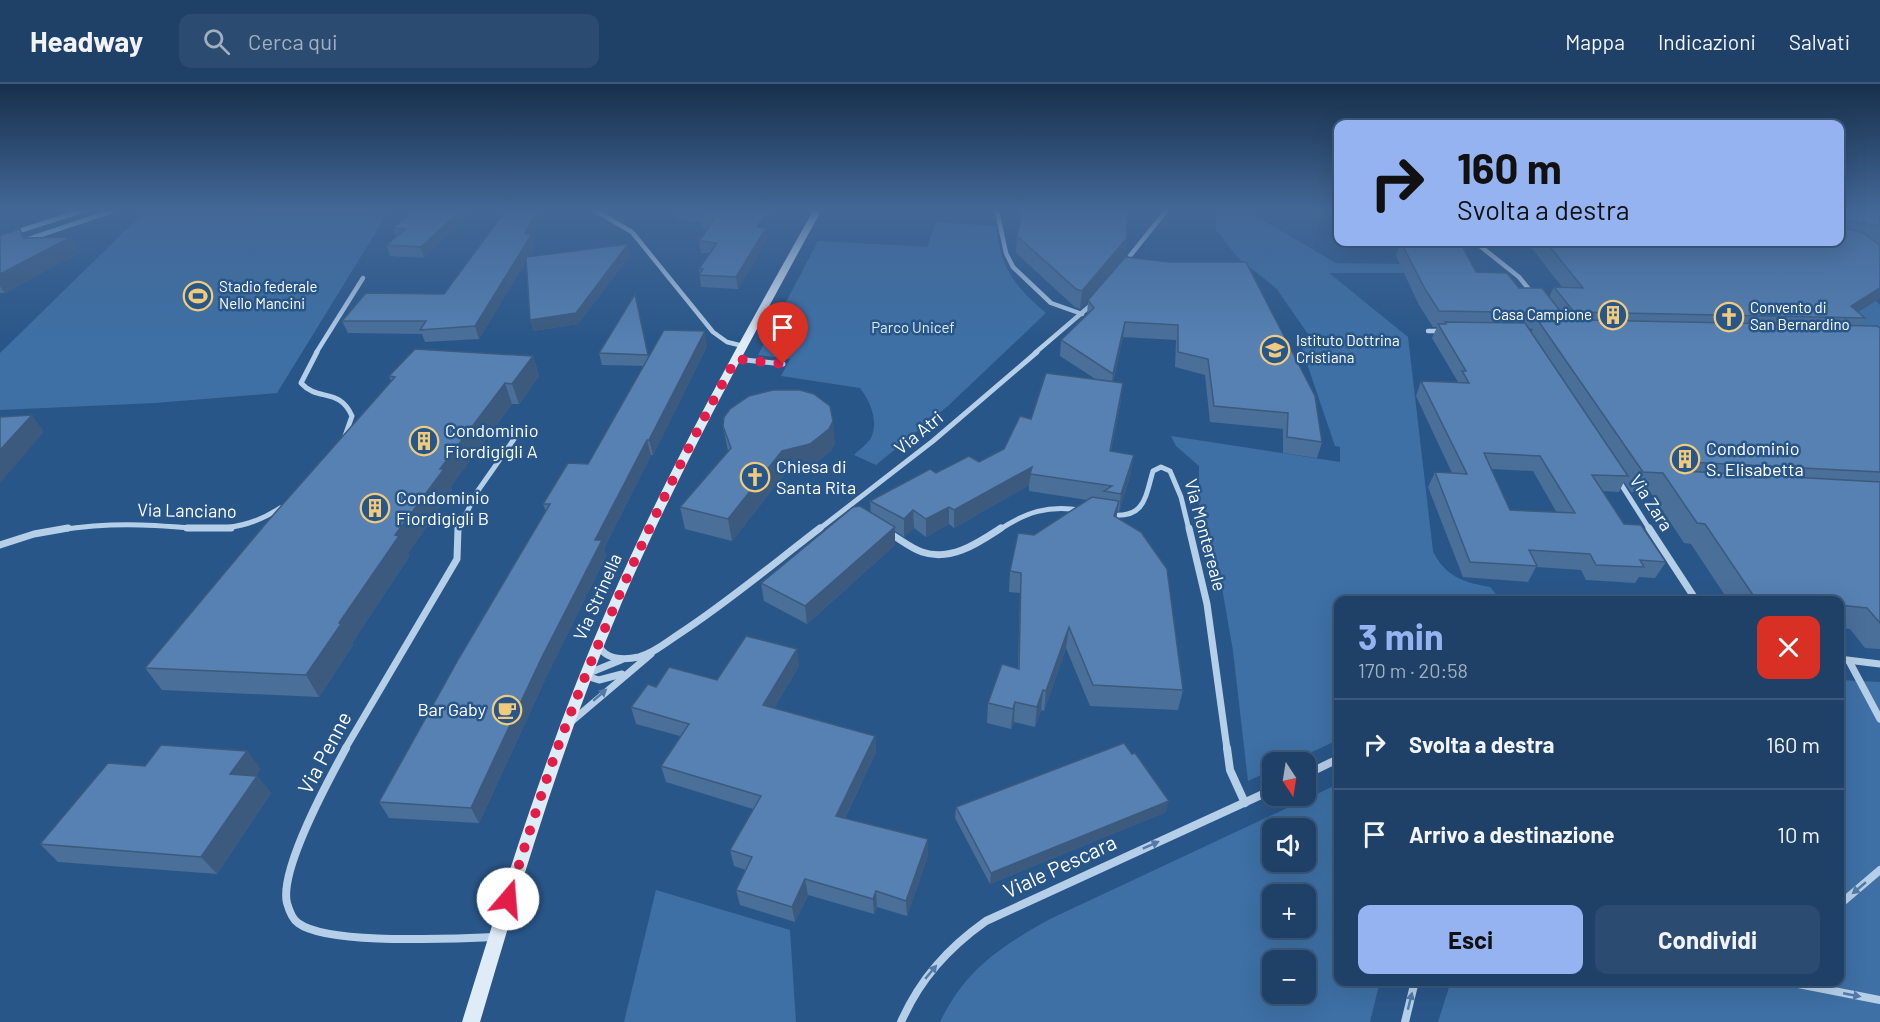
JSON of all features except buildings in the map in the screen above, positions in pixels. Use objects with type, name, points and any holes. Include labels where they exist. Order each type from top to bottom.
[{"type":"main road","name":"Via Strinella","points":[[471,1022],[496,937],[566,726],[600,641],[686,454],[793,255]]},
{"type":"street","points":[[650,255],[713,332],[727,342],[743,346]]},
{"type":"street","points":[[1006,255],[1013,267],[1051,303],[1082,314]]},
{"type":"street","points":[[1118,272],[1132,255]]},
{"type":"street","points":[[1491,255],[1519,277],[1539,301]]},
{"type":"street","points":[[339,443],[351,423],[352,416],[347,404],[337,396],[305,388],[301,380],[363,278]]},
{"type":"street","name":"Via Atri","points":[[566,726],[636,666],[735,595],[933,441],[1082,314],[1097,298]]},
{"type":"street","points":[[1428,331],[1451,331]]},
{"type":"street","points":[[736,359],[783,364]]},
{"type":"street","name":"Via Penne","points":[[496,937],[367,937],[316,932],[298,924],[292,916],[288,909],[286,890],[297,850],[340,760],[457,560],[459,551],[457,532],[465,513],[519,432]]},
{"type":"street","name":"Via Montereale","points":[[1101,514],[1123,517],[1137,513],[1153,472],[1157,469],[1167,468],[1174,478],[1191,531],[1207,604],[1230,770],[1245,803]]},
{"type":"street","name":"Via Zara","points":[[1615,474],[1693,596]]},
{"type":"street","name":"Via Lanciano","points":[[0,545],[45,532],[99,527],[140,525],[234,529],[262,520],[286,502]]},
{"type":"street","points":[[885,530],[924,553],[946,555],[956,553],[1037,510],[1059,507],[1092,512]]},
{"type":"street","points":[[846,509],[856,514]]},
{"type":"street","points":[[600,641],[600,650],[605,656],[618,659],[630,658]]},
{"type":"street","name":"Via Atri","points":[[586,675],[603,666],[642,656],[661,647]]},
{"type":"street","points":[[1844,660],[1880,664]]},
{"type":"street","points":[[1849,661],[1880,719]]},
{"type":"street","name":"Via Atri","points":[[586,675],[596,679],[607,679],[636,666]]},
{"type":"street","points":[[1316,770],[1334,761]]},
{"type":"street","name":"Viale Pescara","points":[[901,1022],[914,995],[936,966],[963,936],[986,921],[1262,795]]},
{"type":"street","points":[[1844,901],[1880,870]]},
{"type":"street","points":[[1405,1022],[1414,986]]},
{"type":"street","points":[[1809,986],[1880,1000]]},
{"type":"green space","name":"Stadio federale Nello Mancini","points":[[100,255],[362,255],[277,393],[155,403],[0,410],[0,353]]},
{"type":"green space","name":"Parco Unicef","points":[[811,255],[1001,255],[1017,285],[1046,313],[949,405],[876,465],[854,455],[871,438],[874,425],[870,405],[860,388],[781,376],[790,359],[758,355]]},
{"type":"green space","points":[[1236,255],[1322,255],[1336,263],[1400,264],[1404,273],[1329,273],[1408,337],[1433,551],[1443,567],[1456,577],[1490,587],[1498,596],[1334,596],[1334,742],[1312,752],[1262,752],[1262,775],[1248,781],[1233,651],[1220,576],[1199,511],[1199,466],[1176,446],[1171,436],[1340,462],[1340,447],[1335,446],[1302,349],[1308,334],[1276,288]]},
{"type":"green space","points":[[1876,301],[1880,305],[1880,332],[1849,331],[1837,307]]},
{"type":"green space","points":[[1844,680],[1880,682],[1880,1022],[1438,1022],[1449,986],[1844,986]]},
{"type":"green space","points":[[1334,786],[1334,986],[1379,986],[1370,1022],[940,1022],[961,987],[1000,950],[1050,919],[1262,820],[1262,872],[1316,872],[1316,818],[1265,818],[1291,806],[1316,806],[1316,794]]},
{"type":"green space","points":[[656,890],[790,930],[796,1022],[624,1022]]},
{"type":"place","name":"Stadio federale Nello Mancini","points":[[198,296]]},
{"type":"place","name":"Casa Campione","points":[[1613,315]]},
{"type":"place","name":"Convento di San Bernardino","points":[[1729,317]]},
{"type":"place","name":"Istituto Dottrina Cristiana","points":[[1275,350]]},
{"type":"place","name":"Condominio Fiordigigli A","points":[[424,441]]},
{"type":"place","name":"Condominio S. Elisabetta","points":[[1685,459]]},
{"type":"place","name":"Chiesa di Santa Rita","points":[[755,477]]},
{"type":"place","name":"Condominio Fiordigigli B","points":[[375,508]]},
{"type":"place","name":"Bar Gaby","points":[[507,710]]},
{"type":"route","points":[[508,899],[550,768],[592,660],[635,561],[706,414],[736,359],[783,364]]}]
